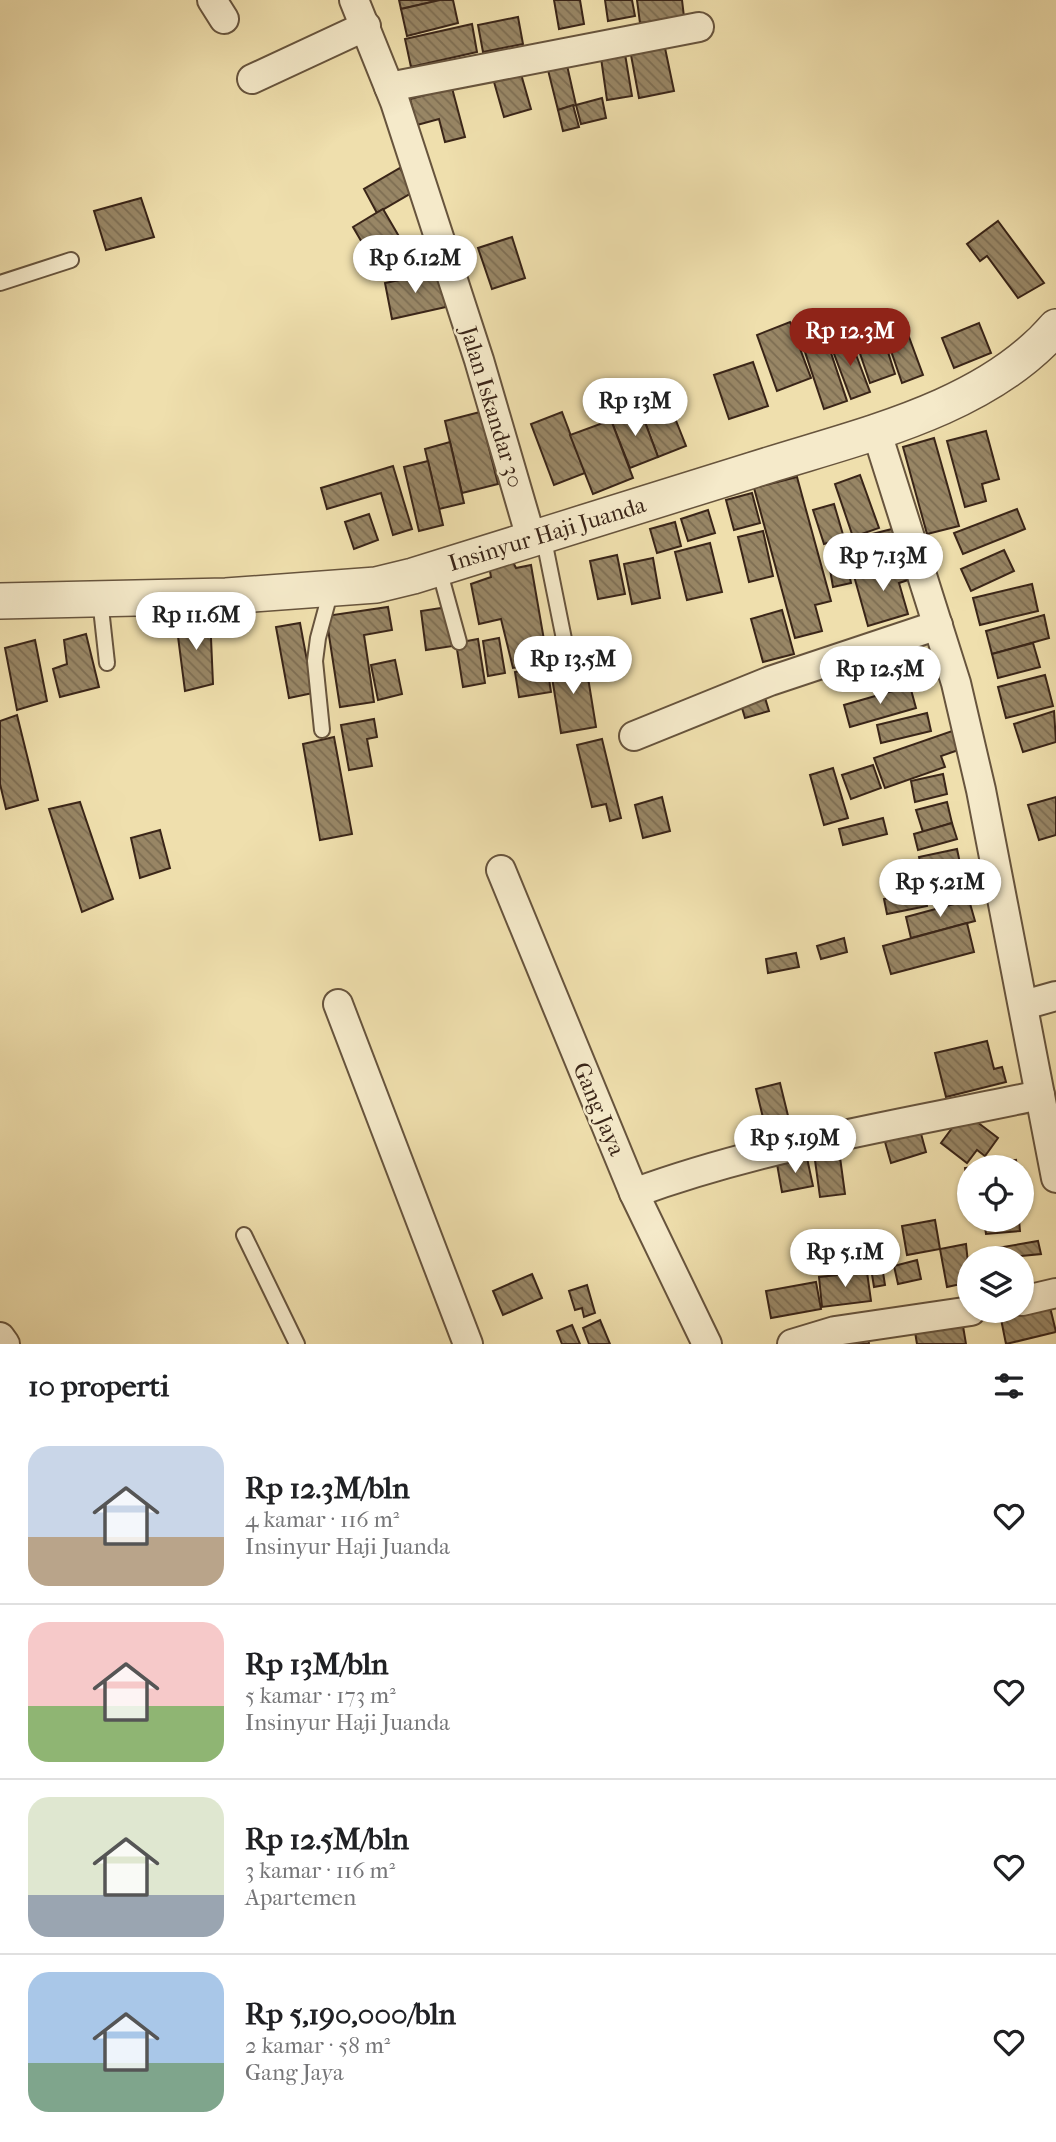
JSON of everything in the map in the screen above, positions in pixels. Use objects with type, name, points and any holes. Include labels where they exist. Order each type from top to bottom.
[{"type":"street","name":"Jalan Iskandar 30","points":[[354,0],[389,87],[537,536]]},
{"type":"street","points":[[252,79],[366,26]]},
{"type":"street","points":[[389,87],[699,27]]},
{"type":"street","name":"Insinyur Haji Juanda","points":[[0,601],[226,596],[376,585],[439,568],[876,430],[979,390],[1014,368],[1056,327]]},
{"type":"street","points":[[876,430],[956,683],[981,790],[1056,1178]]},
{"type":"street","points":[[634,736],[770,681],[938,625]]},
{"type":"street","name":"Gang Jaya","points":[[501,870],[634,1193],[707,1344]]},
{"type":"street","points":[[1024,1005],[1056,996]]},
{"type":"street","points":[[338,1004],[468,1344]]},
{"type":"street","points":[[634,1193],[700,1169],[748,1156],[1041,1095]]},
{"type":"street","points":[[1034,1298],[1056,1293]]},
{"type":"street","points":[[792,1344],[835,1331],[888,1329],[957,1314]]},
{"type":"street","points":[[0,1337],[5,1344]]},
{"type":"lane","points":[[0,284],[71,260]]},
{"type":"lane","points":[[537,536],[567,654]]},
{"type":"lane","points":[[439,568],[459,642]]},
{"type":"lane","points":[[322,730],[315,661],[331,589]]},
{"type":"lane","points":[[100,598],[107,663]]},
{"type":"lane","points":[[244,1235],[297,1344]]},
{"type":"building","points":[[399,0],[441,0],[401,9]]},
{"type":"building","points":[[440,0],[453,0],[458,23],[407,36],[401,9]]},
{"type":"building","points":[[554,0],[580,0],[584,24],[559,29]]},
{"type":"building","points":[[605,0],[632,0],[635,16],[608,21]]},
{"type":"building","points":[[637,0],[682,0],[684,17],[640,23]]},
{"type":"building","points":[[518,17],[523,44],[483,52],[478,25]]},
{"type":"building","points":[[472,24],[477,52],[411,67],[405,39]]},
{"type":"building","points":[[665,48],[674,91],[639,98],[631,55]]},
{"type":"building","points":[[625,54],[632,96],[607,100],[601,58]]},
{"type":"building","points":[[566,61],[576,105],[558,110],[547,66]]},
{"type":"building","points":[[521,74],[531,109],[504,117],[494,82]]},
{"type":"building","points":[[452,88],[465,137],[445,142],[439,119],[417,125],[410,99]]},
{"type":"building","points":[[602,98],[606,118],[581,124],[576,105]]},
{"type":"building","points":[[573,105],[579,127],[563,131],[558,110]]},
{"type":"building","points":[[400,168],[413,192],[377,213],[364,189]]},
{"type":"building","points":[[141,198],[154,237],[106,250],[94,211]]},
{"type":"building","points":[[383,209],[411,257],[381,275],[353,227]]},
{"type":"building","points":[[998,221],[1044,283],[1018,298],[987,256],[980,261],[967,244]]},
{"type":"building","points":[[512,237],[525,278],[492,289],[478,248]]},
{"type":"building","points":[[438,272],[446,307],[392,319],[385,283]]},
{"type":"building","points":[[876,315],[895,374],[870,383],[850,324]]},
{"type":"building","points":[[790,322],[811,378],[777,391],[757,335]]},
{"type":"building","points":[[979,323],[991,353],[954,368],[942,338]]},
{"type":"building","points":[[825,335],[847,401],[824,409],[802,343]]},
{"type":"building","points":[[849,336],[870,392],[851,399],[830,343]]},
{"type":"building","points":[[909,337],[923,375],[902,383],[889,345]]},
{"type":"building","points":[[753,362],[768,406],[729,419],[714,375]]},
{"type":"building","points":[[667,398],[686,446],[658,457],[640,409]]},
{"type":"building","points":[[640,409],[658,457],[630,468],[611,420]]},
{"type":"building","points":[[480,412],[498,484],[462,493],[445,421]]},
{"type":"building","points":[[562,412],[585,473],[554,485],[531,424]]},
{"type":"building","points":[[611,420],[633,478],[593,494],[570,435]]},
{"type":"building","points":[[986,431],[999,479],[982,484],[986,501],[965,507],[947,441]]},
{"type":"building","points":[[934,438],[959,526],[927,534],[903,447]]},
{"type":"building","points":[[450,442],[464,503],[439,509],[425,449]]},
{"type":"building","points":[[428,461],[443,525],[419,531],[404,467]]},
{"type":"building","points":[[393,466],[412,529],[393,535],[381,493],[327,509],[321,488]]},
{"type":"building","points":[[860,475],[879,528],[853,537],[835,484]]},
{"type":"building","points":[[797,477],[831,601],[815,605],[822,631],[795,638],[754,488]]},
{"type":"building","points":[[752,493],[760,523],[734,530],[726,500]]},
{"type":"building","points":[[834,504],[844,538],[824,544],[813,510]]},
{"type":"building","points":[[1017,509],[1025,529],[963,554],[954,533]]},
{"type":"building","points":[[708,510],[715,533],[688,541],[681,519]]},
{"type":"building","points":[[369,514],[378,540],[354,549],[345,522]]},
{"type":"building","points":[[675,522],[681,546],[657,553],[650,529]]},
{"type":"building","points":[[892,529],[900,558],[864,568],[856,538]]},
{"type":"building","points":[[763,531],[773,576],[749,582],[738,537]]},
{"type":"building","points":[[710,543],[722,592],[687,600],[675,552]]},
{"type":"building","points":[[844,548],[851,583],[833,587],[827,552]]},
{"type":"building","points":[[1004,550],[1014,571],[971,591],[961,569]]},
{"type":"building","points":[[508,552],[516,568],[531,565],[548,663],[513,668],[501,619],[479,624],[471,584],[491,577],[488,559]]},
{"type":"building","points":[[617,555],[625,594],[598,599],[590,561]]},
{"type":"building","points":[[653,558],[660,598],[632,604],[624,564]]},
{"type":"building","points":[[906,561],[911,579],[899,583],[908,614],[868,626],[854,576]]},
{"type":"building","points":[[1032,584],[1038,611],[980,625],[973,598]]},
{"type":"building","points":[[388,607],[392,630],[364,635],[374,702],[340,707],[326,616]]},
{"type":"building","points":[[448,607],[453,646],[426,650],[421,611]]},
{"type":"building","points":[[782,610],[794,654],[763,662],[751,619]]},
{"type":"building","points":[[210,615],[213,684],[185,691],[176,621]]},
{"type":"building","points":[[1044,615],[1049,638],[992,654],[986,631]]},
{"type":"building","points":[[300,623],[313,693],[289,698],[276,627]]},
{"type":"building","points":[[86,634],[99,687],[60,697],[53,669],[67,664],[64,640]]},
{"type":"building","points":[[499,638],[505,673],[488,676],[483,641]]},
{"type":"building","points":[[478,639],[485,683],[463,687],[456,643]]},
{"type":"building","points":[[35,640],[47,701],[17,710],[5,648]]},
{"type":"building","points":[[1033,643],[1040,667],[998,678],[992,654]]},
{"type":"building","points":[[887,649],[894,674],[852,686],[844,662]]},
{"type":"building","points":[[585,659],[596,727],[561,733],[550,665]]},
{"type":"building","points":[[395,660],[402,694],[378,700],[371,665]]},
{"type":"building","points":[[547,666],[551,692],[519,697],[515,672]]},
{"type":"building","points":[[1045,675],[1053,706],[1006,718],[998,687]]},
{"type":"building","points":[[910,686],[916,708],[850,727],[844,705]]},
{"type":"building","points":[[763,691],[769,711],[745,718],[739,698]]},
{"type":"building","points":[[1054,711],[1056,742],[1023,752],[1014,724]]},
{"type":"building","points":[[927,713],[931,731],[881,743],[877,725]]},
{"type":"building","points":[[17,715],[38,800],[6,809],[0,784],[0,721]]},
{"type":"building","points":[[374,719],[377,737],[367,739],[372,766],[349,770],[341,725]]},
{"type":"building","points":[[958,729],[964,748],[941,756],[945,767],[885,788],[874,758]]},
{"type":"building","points":[[334,737],[352,834],[320,840],[303,744]]},
{"type":"building","points":[[602,739],[621,818],[610,821],[606,804],[592,807],[577,745]]},
{"type":"building","points":[[873,765],[881,788],[851,799],[842,775]]},
{"type":"building","points":[[833,768],[848,818],[824,825],[810,775]]},
{"type":"building","points":[[943,774],[947,794],[915,802],[911,781]]},
{"type":"building","points":[[662,797],[670,831],[643,838],[635,805]]},
{"type":"building","points":[[1056,797],[1056,835],[1039,840],[1028,805]]},
{"type":"building","points":[[80,802],[113,899],[82,912],[49,809]]},
{"type":"building","points":[[947,802],[952,823],[923,832],[916,810]]},
{"type":"building","points":[[883,818],[887,834],[843,845],[839,829]]},
{"type":"building","points":[[952,823],[957,839],[918,850],[914,834]]},
{"type":"building","points":[[160,830],[170,868],[140,878],[131,838]]},
{"type":"building","points":[[957,849],[961,868],[923,876],[919,857]]},
{"type":"building","points":[[981,876],[984,891],[966,894],[964,879]]},
{"type":"building","points":[[924,891],[927,906],[887,914],[884,899]]},
{"type":"building","points":[[969,900],[975,921],[911,938],[906,917]]},
{"type":"building","points":[[967,923],[974,952],[891,974],[883,946]]},
{"type":"building","points":[[844,938],[847,952],[821,959],[817,946]]},
{"type":"building","points":[[796,953],[799,967],[768,973],[766,959]]},
{"type":"building","points":[[987,1041],[994,1069],[1002,1067],[1006,1082],[946,1097],[935,1053]]},
{"type":"building","points":[[780,1083],[791,1128],[767,1134],[756,1089]]},
{"type":"building","points":[[964,1112],[998,1138],[986,1155],[977,1150],[973,1155],[957,1155],[941,1143]]},
{"type":"building","points":[[920,1130],[926,1152],[891,1163],[885,1142]]},
{"type":"building","points":[[839,1150],[845,1194],[820,1197],[814,1153]]},
{"type":"building","points":[[807,1158],[813,1186],[782,1192],[777,1164]]},
{"type":"building","points":[[935,1220],[940,1249],[907,1255],[902,1226]]},
{"type":"building","points":[[1038,1241],[1041,1254],[1034,1255],[1034,1246],[1009,1246]]},
{"type":"building","points":[[966,1244],[957,1246],[957,1285],[947,1287],[940,1249]]},
{"type":"building","points":[[917,1260],[921,1279],[898,1284],[894,1266]]},
{"type":"building","points":[[882,1266],[885,1285],[874,1287],[871,1268]]},
{"type":"building","points":[[867,1272],[871,1301],[822,1307],[819,1277]]},
{"type":"building","points":[[532,1274],[542,1298],[503,1315],[493,1291]]},
{"type":"building","points":[[816,1282],[821,1309],[771,1318],[766,1291]]},
{"type":"building","points":[[587,1285],[595,1313],[584,1317],[582,1308],[575,1310],[569,1291]]},
{"type":"building","points":[[1050,1307],[1056,1332],[1006,1344],[1002,1323],[1034,1323],[1034,1311]]},
{"type":"building","points":[[600,1320],[610,1344],[589,1344],[583,1328]]},
{"type":"building","points":[[957,1321],[957,1323],[962,1323],[966,1344],[917,1344],[914,1326]]},
{"type":"building","points":[[572,1325],[580,1344],[562,1344],[557,1331]]},
{"type":"building","points":[[868,1335],[869,1344],[845,1344],[844,1339]]}]
